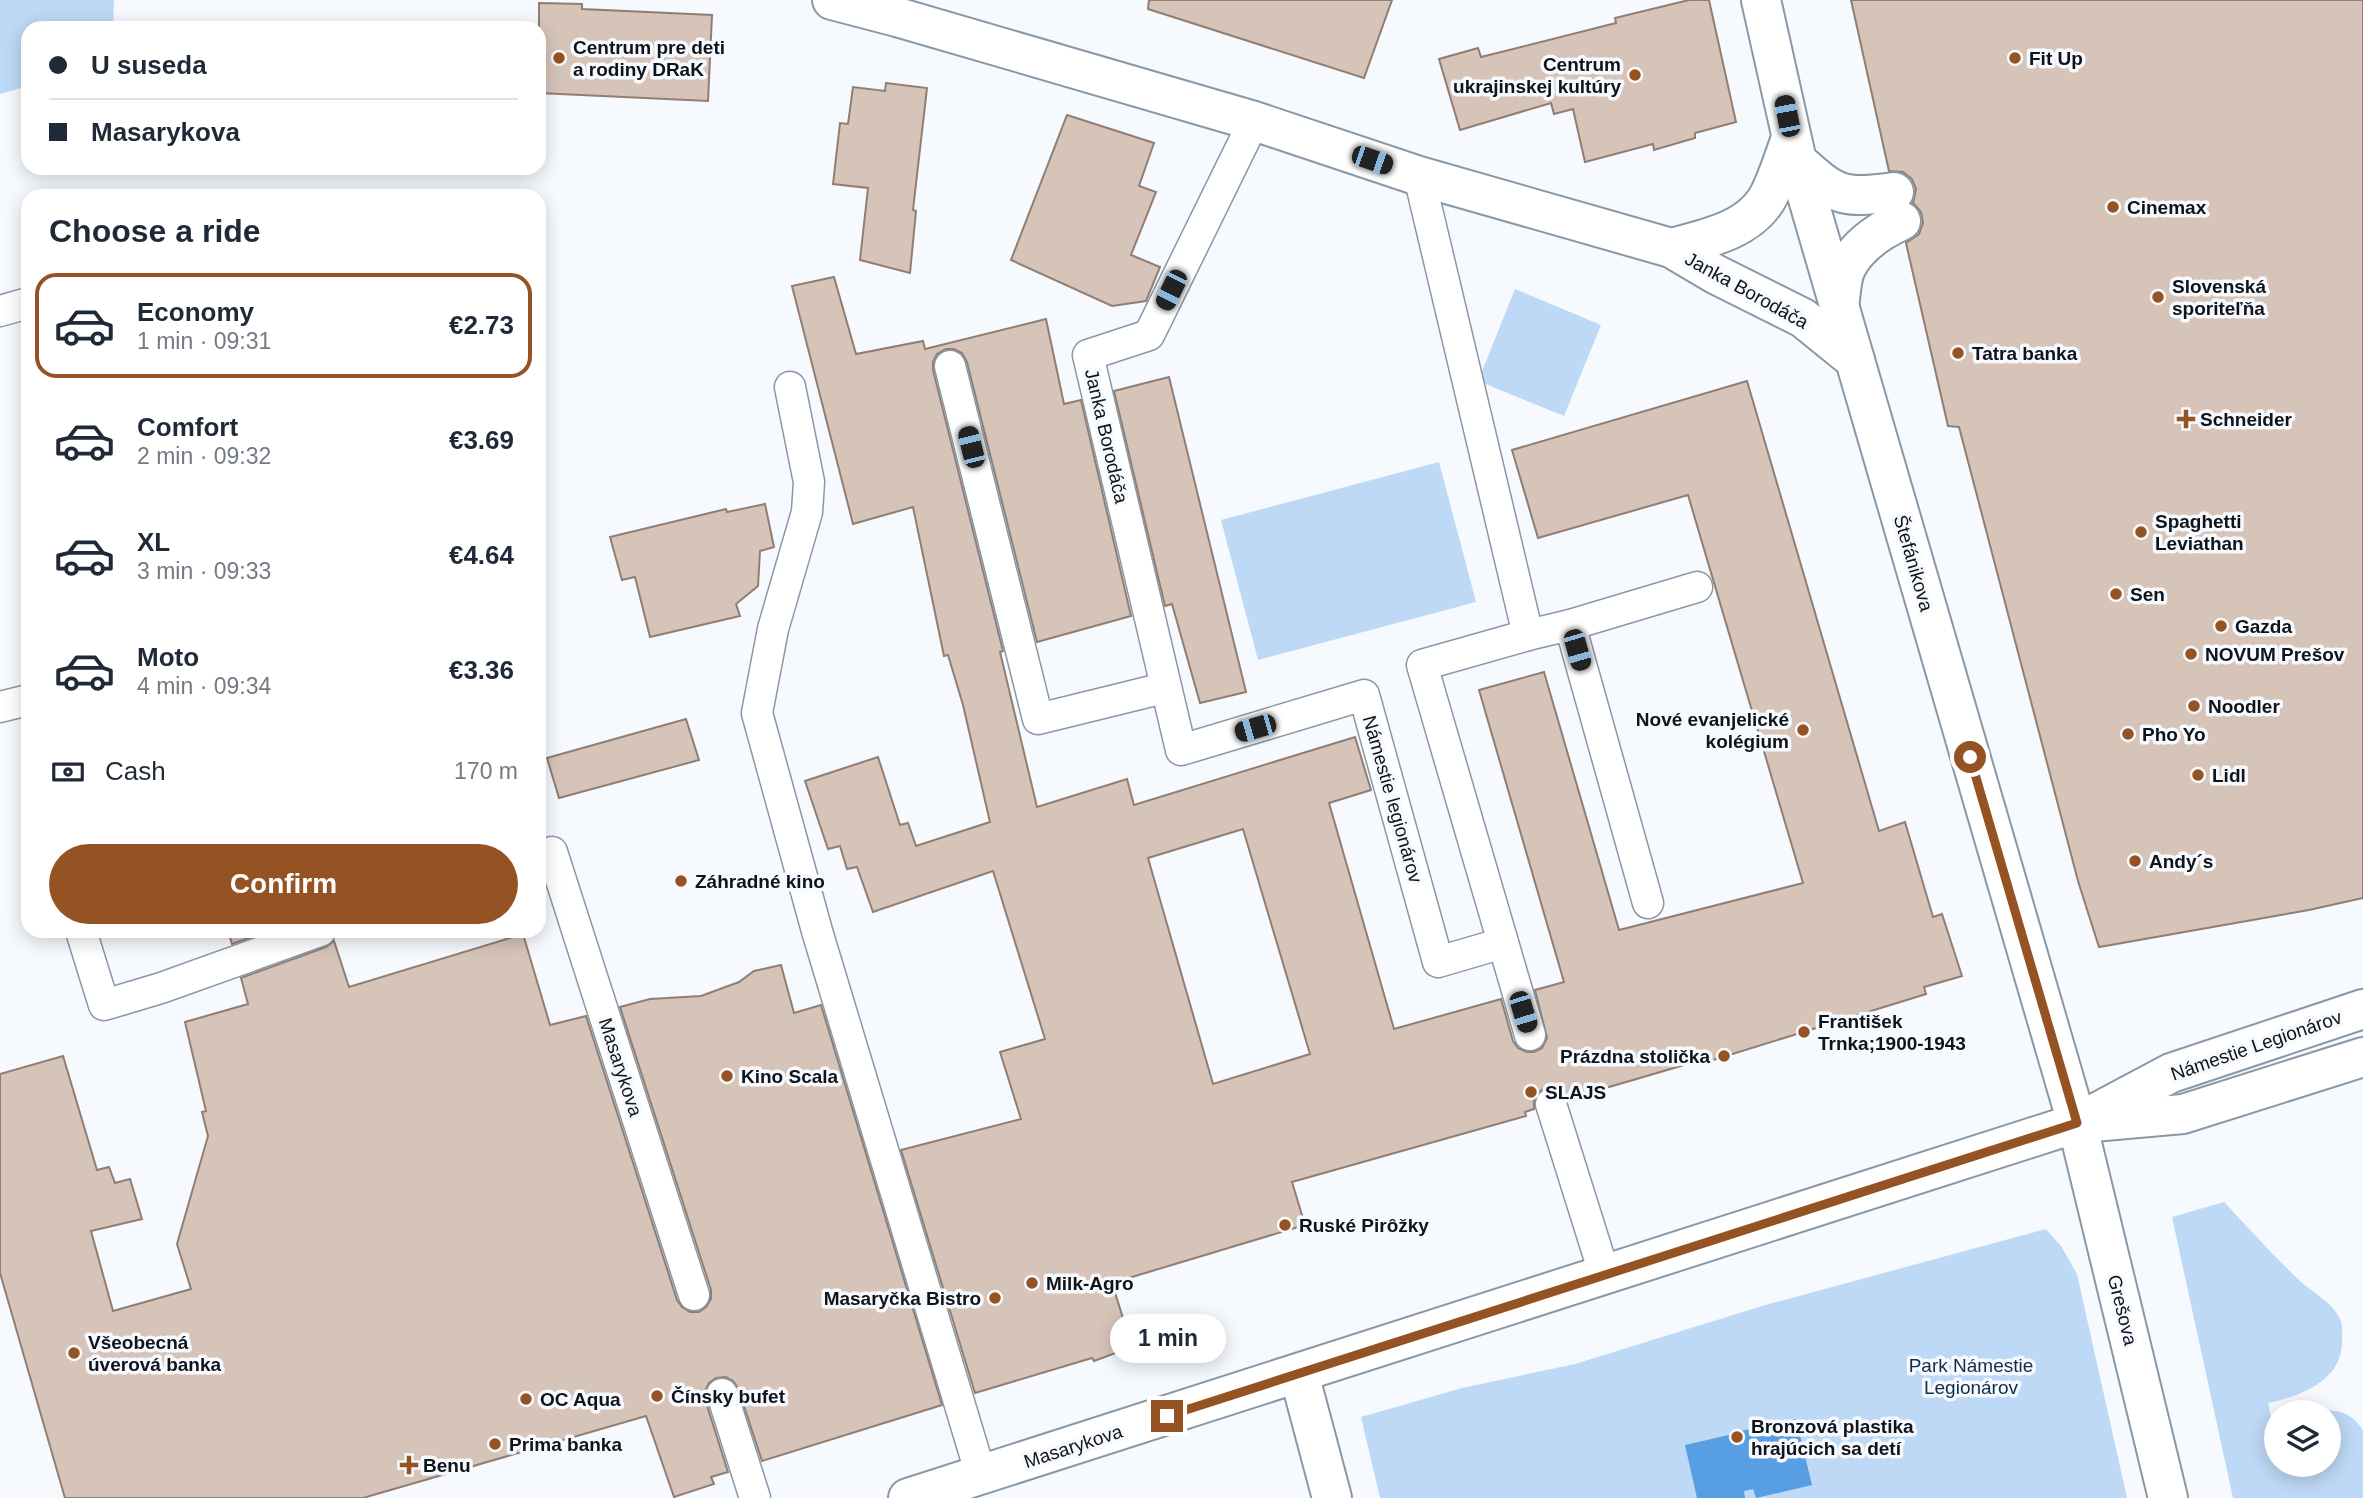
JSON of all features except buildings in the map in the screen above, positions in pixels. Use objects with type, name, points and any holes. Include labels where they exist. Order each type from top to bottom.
[{"type":"street","name":"Janka Borodáča","points":[[832,0],[1254,121],[1419,176],[1671,248],[1715,274],[1803,318],[1855,360]]},
{"type":"street","name":"Štefánikova","points":[[1761,0],[1794,150],[2077,1123]]},
{"type":"street","points":[[1770,0],[1774,51]]},
{"type":"street","name":"Janka Borodáča","points":[[1671,248],[1733,229],[1756,214],[1794,150]]},
{"type":"street","points":[[1794,150],[1826,187],[1843,195],[1897,206],[1885,228],[1861,247],[1845,269],[1839,307]]},
{"type":"street","name":"Námestie Legionárov","points":[[2077,1123],[2171,1073],[2363,1009]]},
{"type":"street","points":[[2077,1123],[2183,1114],[2363,1057]]},
{"type":"street","name":"Masarykova","points":[[908,1498],[2077,1123]]},
{"type":"street","name":"Grešova","points":[[2077,1123],[2168,1498]]},
{"type":"street","points":[[1299,1374],[1332,1498]]},
{"type":"lane","name":"Janka Borodáča","points":[[1164,688],[1088,355],[1149,335],[1254,121]]},
{"type":"lane","points":[[1419,176],[1528,635]]},
{"type":"lane","points":[[0,311],[21,305]]},
{"type":"lane","points":[[950,366],[1038,719],[1164,688]]},
{"type":"lane","points":[[790,387],[809,482],[807,512],[773,629],[757,713],[817,930],[981,1475]]},
{"type":"lane","points":[[1530,1035],[1422,665],[1697,587]]},
{"type":"lane","points":[[1570,625],[1648,903]]},
{"type":"lane","name":"Námestie legionárov","points":[[1164,688],[1181,750],[1364,695],[1438,962],[1503,943]]},
{"type":"lane","points":[[0,707],[21,702]]},
{"type":"lane","name":"Masarykova","points":[[546,854],[552,852],[694,1295]]},
{"type":"lane","points":[[83,938],[104,1005],[161,988],[300,938]]},
{"type":"lane","points":[[1551,1104],[1605,1276]]},
{"type":"lane","points":[[722,1394],[755,1498]]},
{"type":"green space","points":[[0,0],[114,0],[113,21],[21,21],[21,88],[0,94]]},
{"type":"green space","points":[[1515,289],[1601,325],[1564,416],[1478,381]]},
{"type":"green space","points":[[1439,462],[1476,602],[1258,660],[1221,520]]},
{"type":"green space","points":[[2224,1202],[2288,1270],[2332,1307],[2342,1324],[2340,1354],[2335,1366],[2327,1376],[2306,1391],[2279,1400],[2264,1400],[2264,1477],[2341,1477],[2342,1413],[2354,1419],[2363,1431],[2363,1498],[2233,1498],[2172,1217]]},
{"type":"green space","name":"Park Námestie Legionárov","points":[[2046,1229],[2061,1246],[2077,1274],[2127,1498],[1380,1498],[1361,1417],[1462,1388],[1575,1364],[1762,1306]]},
{"type":"water","points":[[1796,1419],[1812,1485],[1756,1498],[1753,1489],[1744,1491],[1745,1498],[1697,1498],[1685,1445],[1733,1434],[1735,1445],[1744,1443],[1741,1431]]},
{"type":"place","name":"Centrum pre deti a rodiny DRaK","points":[[559,58]]},
{"type":"place","name":"Fit Up","points":[[2015,58]]},
{"type":"place","name":"Centrum ukrajinskej kultúry","points":[[1635,75]]},
{"type":"place","name":"Cinemax","points":[[2113,207]]},
{"type":"place","name":"Slovenská sporiteľňa","points":[[2158,297]]},
{"type":"place","name":"Tatra banka","points":[[1958,353]]},
{"type":"place","name":"Schneider","points":[[2186,419]]},
{"type":"place","name":"Spaghetti Leviathan","points":[[2141,532]]},
{"type":"place","name":"Sen","points":[[2116,594]]},
{"type":"place","name":"Gazda","points":[[2221,626]]},
{"type":"place","name":"NOVUM Prešov","points":[[2191,654]]},
{"type":"place","name":"Noodler","points":[[2194,706]]},
{"type":"place","name":"Nové evanjelické kolégium","points":[[1803,730]]},
{"type":"place","name":"Pho Yo","points":[[2128,734]]},
{"type":"place","name":"Lidl","points":[[2198,775]]},
{"type":"place","name":"Andy´s","points":[[2135,861]]},
{"type":"place","name":"Záhradné kino","points":[[681,881]]},
{"type":"place","name":"František Trnka;1900-1943","points":[[1804,1032]]},
{"type":"place","name":"Prázdna stolička","points":[[1724,1056]]},
{"type":"place","name":"Kino Scala","points":[[727,1076]]},
{"type":"place","name":"SLAJS","points":[[1531,1092]]},
{"type":"place","name":"Ruské Pirôžky","points":[[1285,1225]]},
{"type":"place","name":"Milk-Agro","points":[[1032,1283]]},
{"type":"place","name":"Masaryčka Bistro","points":[[995,1298]]},
{"type":"place","name":"Všeobecná úverová banka","points":[[74,1353]]},
{"type":"place","name":"Čínsky bufet","points":[[657,1396]]},
{"type":"place","name":"OC Aqua","points":[[526,1399]]},
{"type":"place","name":"Bronzová plastika hrajúcich sa detí","points":[[1737,1437]]},
{"type":"place","name":"Prima banka","points":[[495,1444]]},
{"type":"place","name":"Benu","points":[[409,1465]]},
{"type":"route","points":[[1167,1416],[2077,1123],[1970,757]]}]
